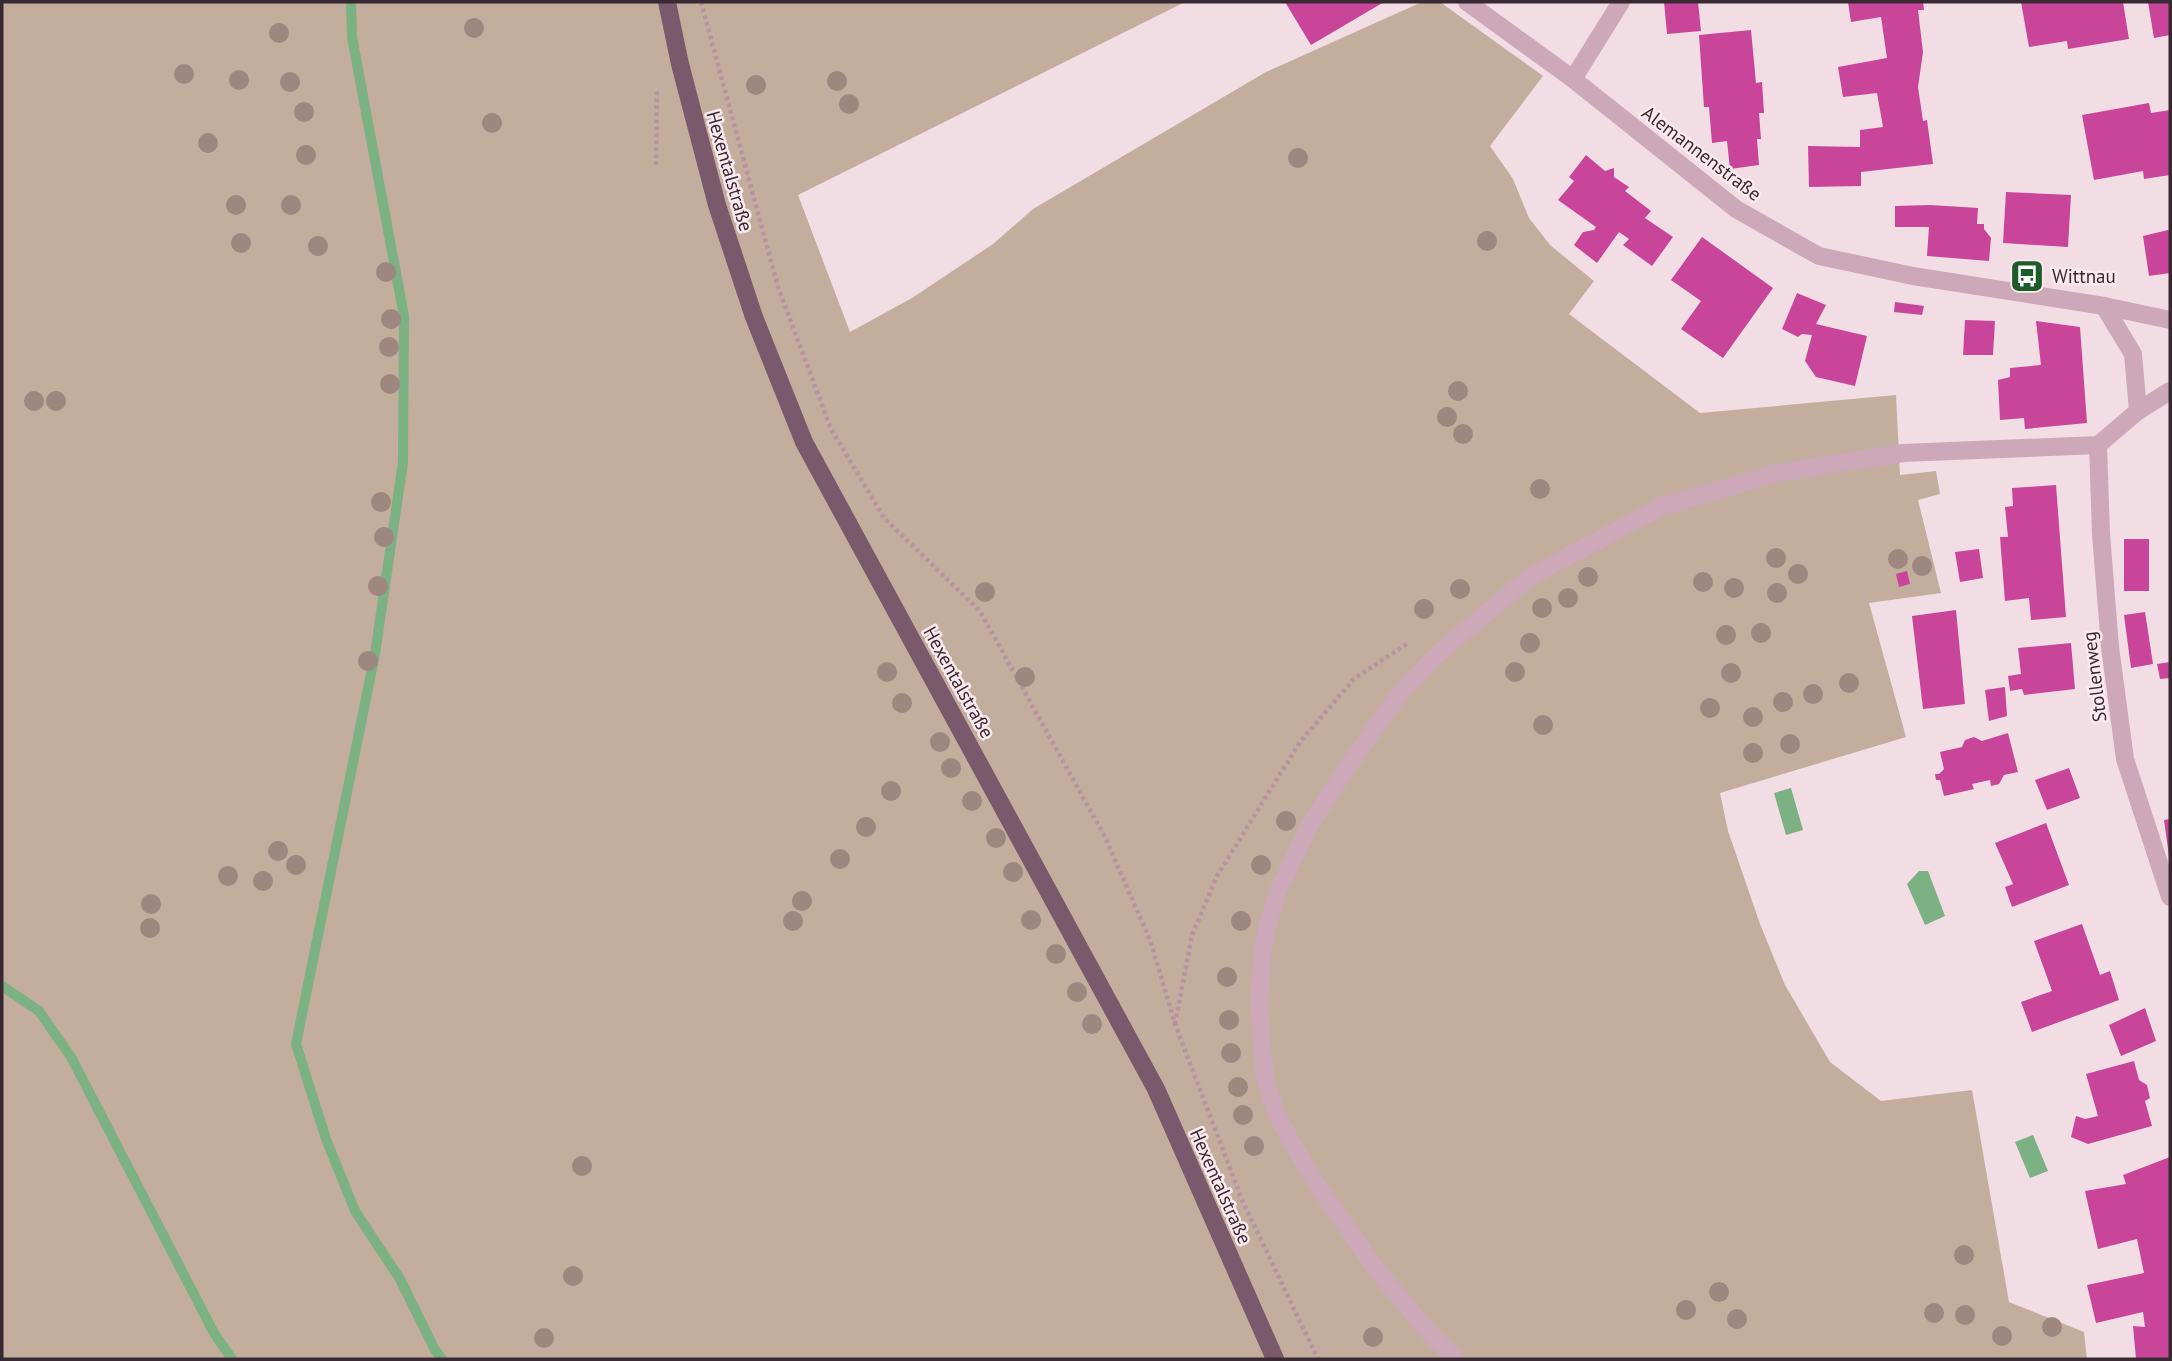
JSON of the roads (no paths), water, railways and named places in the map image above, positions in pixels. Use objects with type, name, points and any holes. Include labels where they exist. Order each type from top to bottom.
[{"type":"main road","name":"Hexentalstraße","points":[[667,2],[680,64],[717,205],[754,317],[804,442],[1156,1089],[1275,1359]]},
{"type":"street","name":"Alemannenstraße","points":[[1466,2],[1573,79],[1735,209],[1819,256],[1913,276],[2104,306],[2170,320]]},
{"type":"street","points":[[1573,79],[1621,2]]},
{"type":"street","points":[[2104,306],[2133,354],[2138,411]]},
{"type":"street","points":[[1455,1359],[1423,1326],[1373,1265],[1322,1192],[1277,1115],[1265,1079],[1259,1001],[1266,930],[1278,891],[1311,823],[1401,692],[1441,651],[1531,576],[1661,507],[1777,473],[1903,453],[2098,445],[2138,411],[2170,391]]},
{"type":"street","name":"Stollenweg","points":[[2098,445],[2101,534],[2109,635],[2125,760],[2170,897]]},
{"type":"waterway","points":[[351,2],[352,37],[404,316],[403,462],[375,654],[296,1044],[326,1139],[355,1211],[400,1279],[442,1359]]},
{"type":"waterway","points":[[2,986],[39,1011],[71,1057],[214,1333],[232,1359]]},
{"type":"place","name":"Wittnau","points":[[2027,276]]}]
